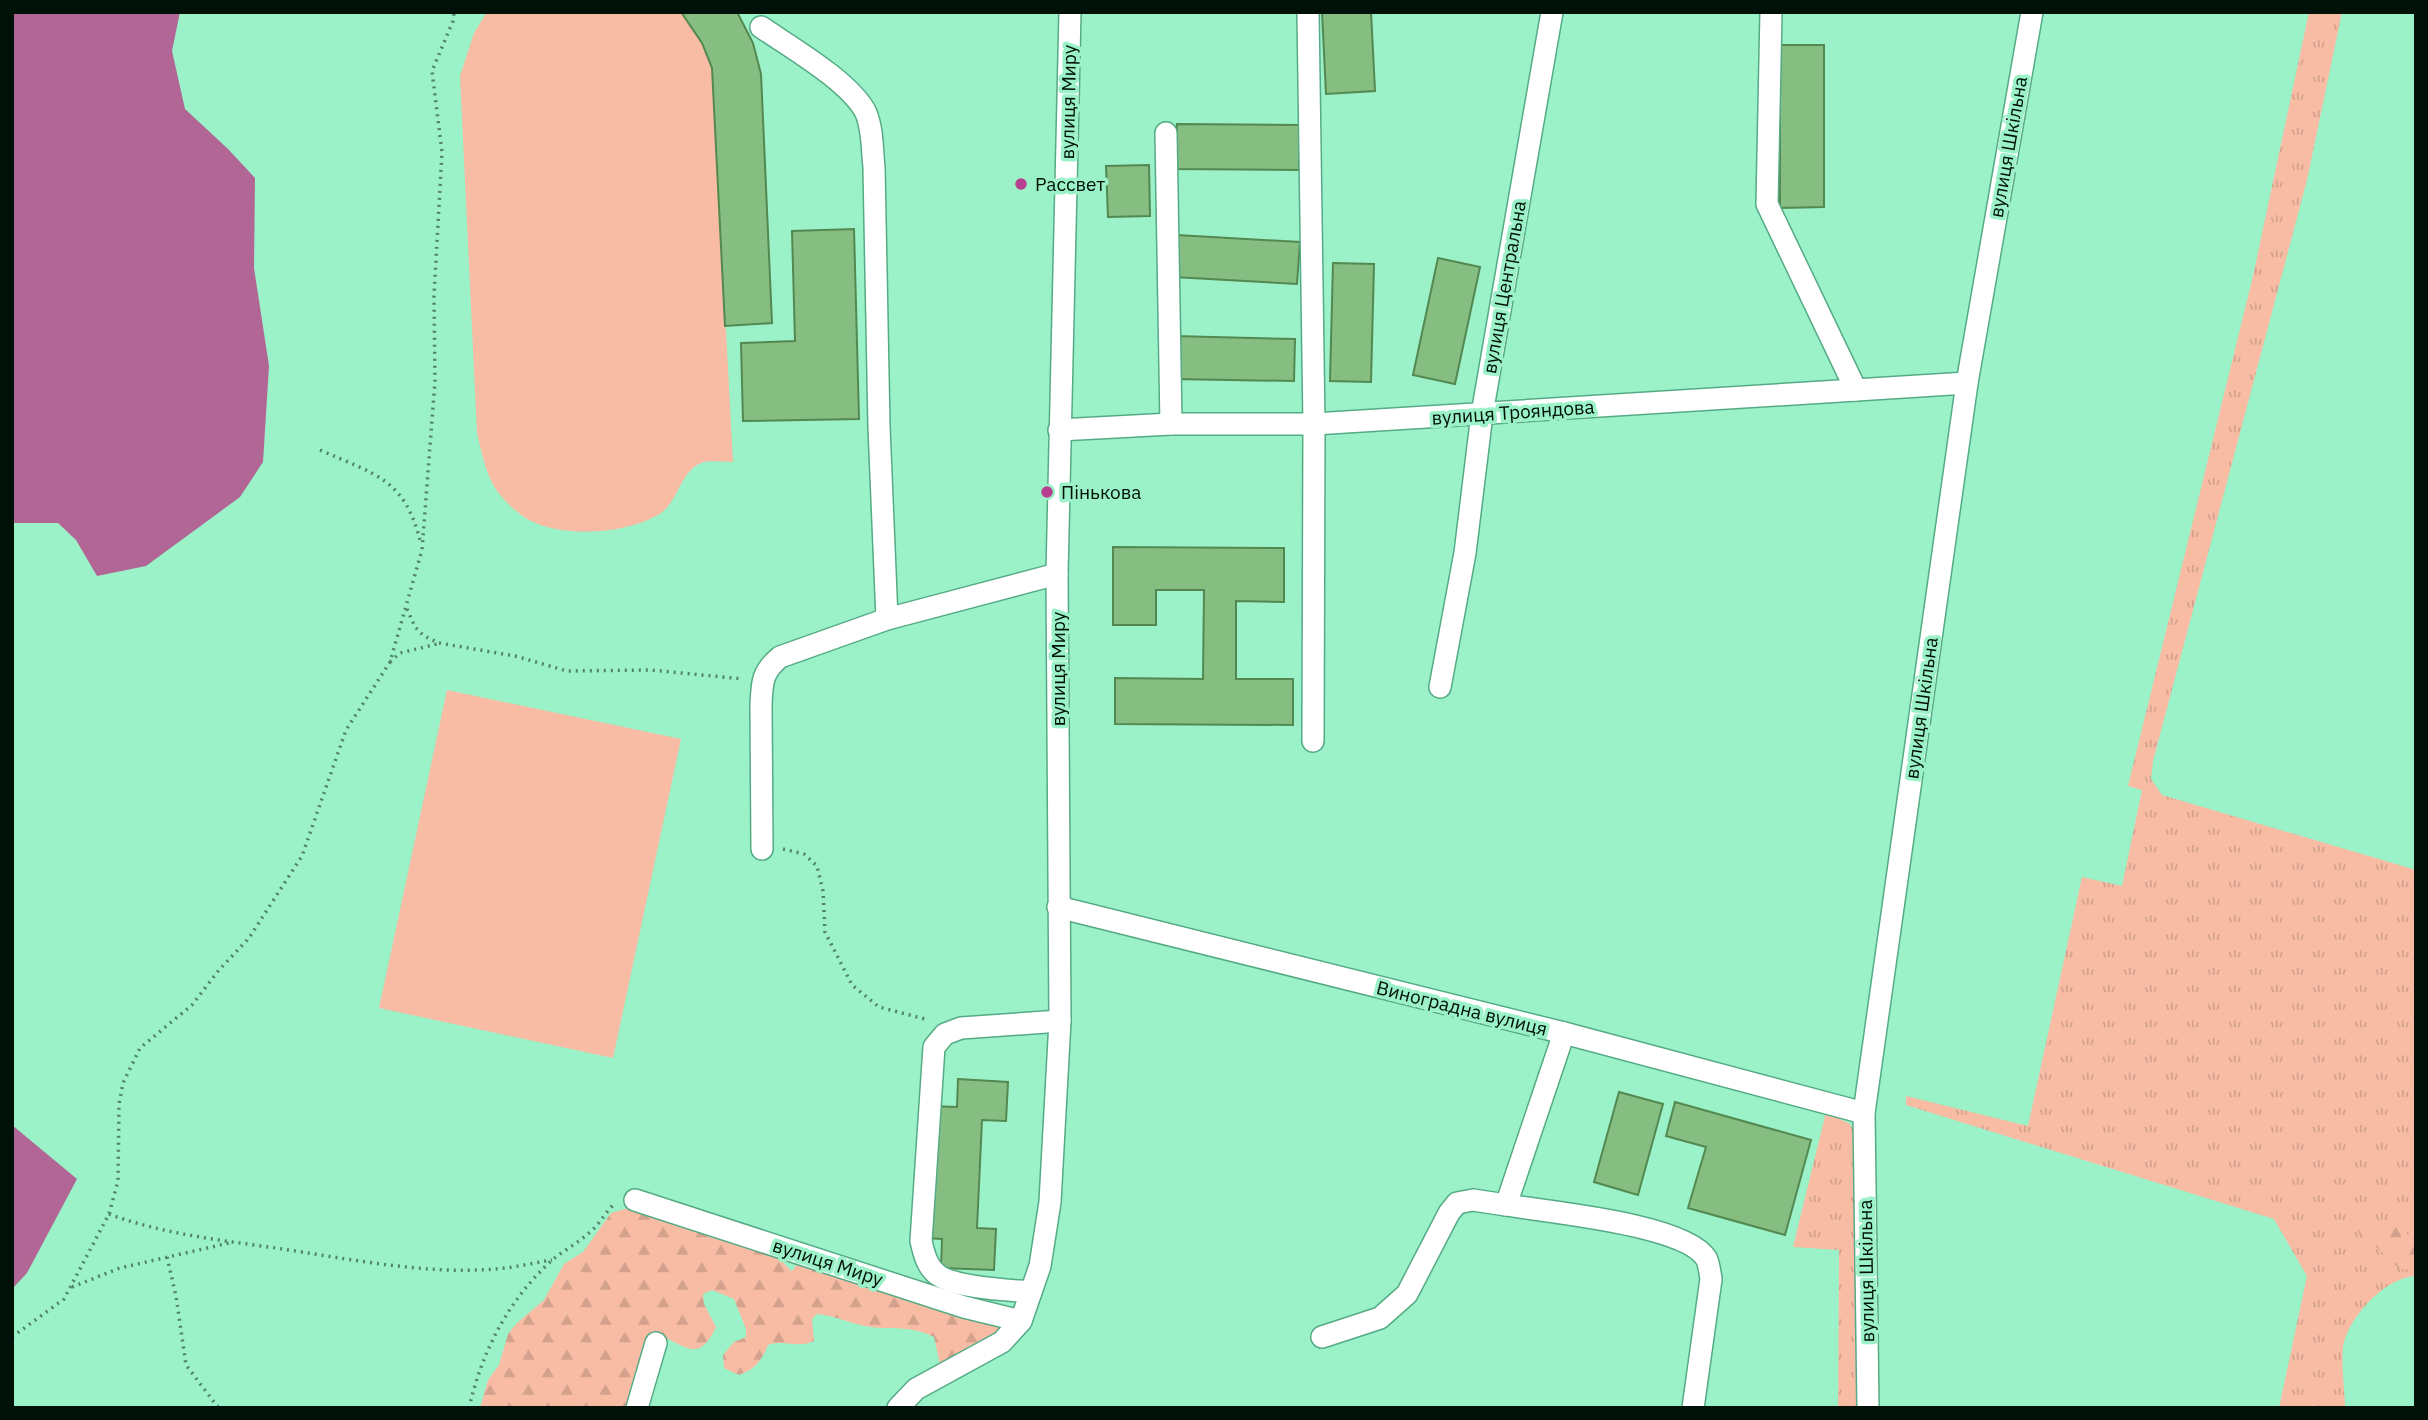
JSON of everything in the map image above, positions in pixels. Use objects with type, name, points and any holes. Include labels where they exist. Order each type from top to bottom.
[{"type":"street","name":"вулиця Миру","points":[[898,1408],[916,1390],[1002,1342],[1021,1321],[1040,1266],[1050,1202],[1060,1021],[1057,574],[1070,12]]},
{"type":"street","points":[[1308,12],[1314,424],[1313,741]]},
{"type":"street","name":"вулиця Центральна","points":[[1440,687],[1465,553],[1482,414],[1552,12]]},
{"type":"street","points":[[1771,12],[1767,204],[1856,390]]},
{"type":"street","name":"вулиця Шкільна","points":[[1868,1408],[1864,1114],[1967,383],[2032,12]]},
{"type":"street","points":[[761,27],[831,76],[858,99],[871,132],[887,619]]},
{"type":"street","points":[[1166,133],[1171,424]]},
{"type":"street","name":"вулиця Трояндова","points":[[1059,430],[1171,424],[1314,424],[1967,383]]},
{"type":"street","points":[[762,840],[762,681],[768,667],[780,657],[887,619],[1057,574]]},
{"type":"street","name":"Виноградна вулиця","points":[[1058,907],[1564,1033],[1864,1114]]},
{"type":"street","points":[[1031,1292],[965,1285],[939,1276],[927,1262],[921,1241],[934,1047],[944,1034],[961,1028],[1060,1021]]},
{"type":"street","points":[[1506,1205],[1564,1033]]},
{"type":"street","name":"вулиця Миру","points":[[635,1200],[964,1307],[1021,1321]]},
{"type":"street","points":[[1322,1337],[1380,1318],[1407,1294],[1449,1213],[1457,1203],[1473,1200],[1631,1225],[1680,1239],[1707,1259],[1711,1279],[1693,1408]]},
{"type":"street","points":[[637,1408],[656,1343]]},
{"type":"path","points":[[390,662],[422,550],[435,381],[434,296],[442,152],[432,71],[453,21],[454,12]]},
{"type":"path","points":[[320,450],[392,485],[412,514],[422,550]]},
{"type":"path","points":[[407,608],[415,627],[439,643],[515,656],[567,671],[651,670],[762,681]]},
{"type":"path","points":[[12,1337],[64,1299],[108,1214],[118,1181],[119,1104],[122,1083],[140,1048],[192,1005],[219,970],[249,938],[295,869],[346,730],[390,662],[400,653],[439,643]]},
{"type":"path","points":[[762,840],[804,854],[817,866],[825,932],[852,985],[878,1007],[961,1028]]},
{"type":"path","points":[[469,1408],[476,1378],[496,1330],[524,1289],[552,1260],[593,1230],[614,1204],[635,1200]]},
{"type":"path","points":[[108,1214],[153,1228],[234,1242],[359,1261],[436,1269],[493,1269],[552,1260]]},
{"type":"path","points":[[72,1287],[120,1268],[234,1242]]},
{"type":"path","points":[[167,1256],[186,1365],[217,1406],[222,1408]]},
{"type":"green space","points":[[487,12],[681,12],[702,43],[712,68],[733,462],[708,462],[694,467],[661,513],[632,526],[579,531],[561,530],[531,521],[497,491],[483,458],[477,433],[460,76],[474,33]]},
{"type":"green space","points":[[2309,12],[2342,12],[2307,180],[2153,761],[2151,779],[2162,795],[2416,870],[2416,1276],[2405,1278],[2382,1290],[2371,1299],[2348,1331],[2342,1356],[2345,1408],[2279,1408],[2307,1276],[2274,1219],[1906,1105],[1906,1096],[2028,1126],[2082,877],[2122,886],[2142,790],[2128,786],[2253,276]]},
{"type":"green space","points":[[447,690],[681,739],[613,1058],[379,1008]]},
{"type":"green space","points":[[1826,1112],[1850,1124],[1854,1132],[1857,1408],[1838,1408],[1839,1250],[1793,1247]]},
{"type":"green space","points":[[635,1206],[774,1252],[791,1271],[797,1260],[997,1322],[1001,1330],[963,1351],[953,1363],[945,1367],[940,1364],[934,1337],[925,1333],[865,1326],[817,1314],[812,1319],[814,1341],[768,1345],[757,1364],[739,1375],[724,1368],[723,1355],[734,1342],[746,1337],[746,1329],[734,1299],[712,1290],[703,1294],[704,1304],[716,1327],[709,1340],[694,1349],[650,1334],[630,1408],[480,1408],[488,1380],[499,1365],[508,1334],[544,1300],[564,1264],[583,1252],[611,1213]]},
{"type":"green space","points":[[2364,1219],[2396,1225],[2416,1241],[2416,1270],[2400,1269],[2375,1246],[2361,1238],[2358,1230]]},
{"type":"shaded area","points":[[12,12],[180,12],[172,51],[185,109],[255,178],[254,268],[269,366],[263,462],[240,497],[146,566],[97,576],[76,540],[58,523],[12,523]]},
{"type":"shaded area","points":[[12,1125],[77,1179],[27,1273],[12,1289]]},
{"type":"building","points":[[681,12],[737,12],[753,43],[761,74],[772,323],[725,326],[712,68],[702,43]]},
{"type":"building","points":[[1322,12],[1371,12],[1375,91],[1326,94]]},
{"type":"building","points":[[1780,45],[1824,45],[1824,207],[1780,208]]},
{"type":"building","points":[[1177,124],[1299,125],[1299,170],[1176,169]]},
{"type":"building","points":[[1149,165],[1150,216],[1108,217],[1106,166]]},
{"type":"building","points":[[854,229],[859,419],[743,421],[741,343],[795,341],[792,231]]},
{"type":"building","points":[[1177,235],[1300,242],[1297,284],[1174,277]]},
{"type":"building","points":[[1438,258],[1480,267],[1455,384],[1413,375]]},
{"type":"building","points":[[1333,263],[1374,264],[1371,382],[1330,381]]},
{"type":"building","points":[[1174,336],[1295,339],[1294,381],[1173,379]]},
{"type":"building","points":[[1113,547],[1284,548],[1284,602],[1236,601],[1236,679],[1293,679],[1293,725],[1115,724],[1115,678],[1203,679],[1204,590],[1156,590],[1156,625],[1113,625]]},
{"type":"building","points":[[958,1079],[1008,1082],[1006,1121],[982,1120],[977,1228],[996,1229],[994,1270],[941,1268],[942,1239],[924,1238],[930,1106],[957,1107]]},
{"type":"building","points":[[1619,1092],[1663,1104],[1638,1195],[1594,1182]]},
{"type":"building","points":[[1675,1102],[1811,1140],[1785,1235],[1688,1208],[1706,1147],[1666,1136]]},
{"type":"place","name":"Рассвет","points":[[1021,184]]},
{"type":"place","name":"Пінькова","points":[[1047,492]]}]
